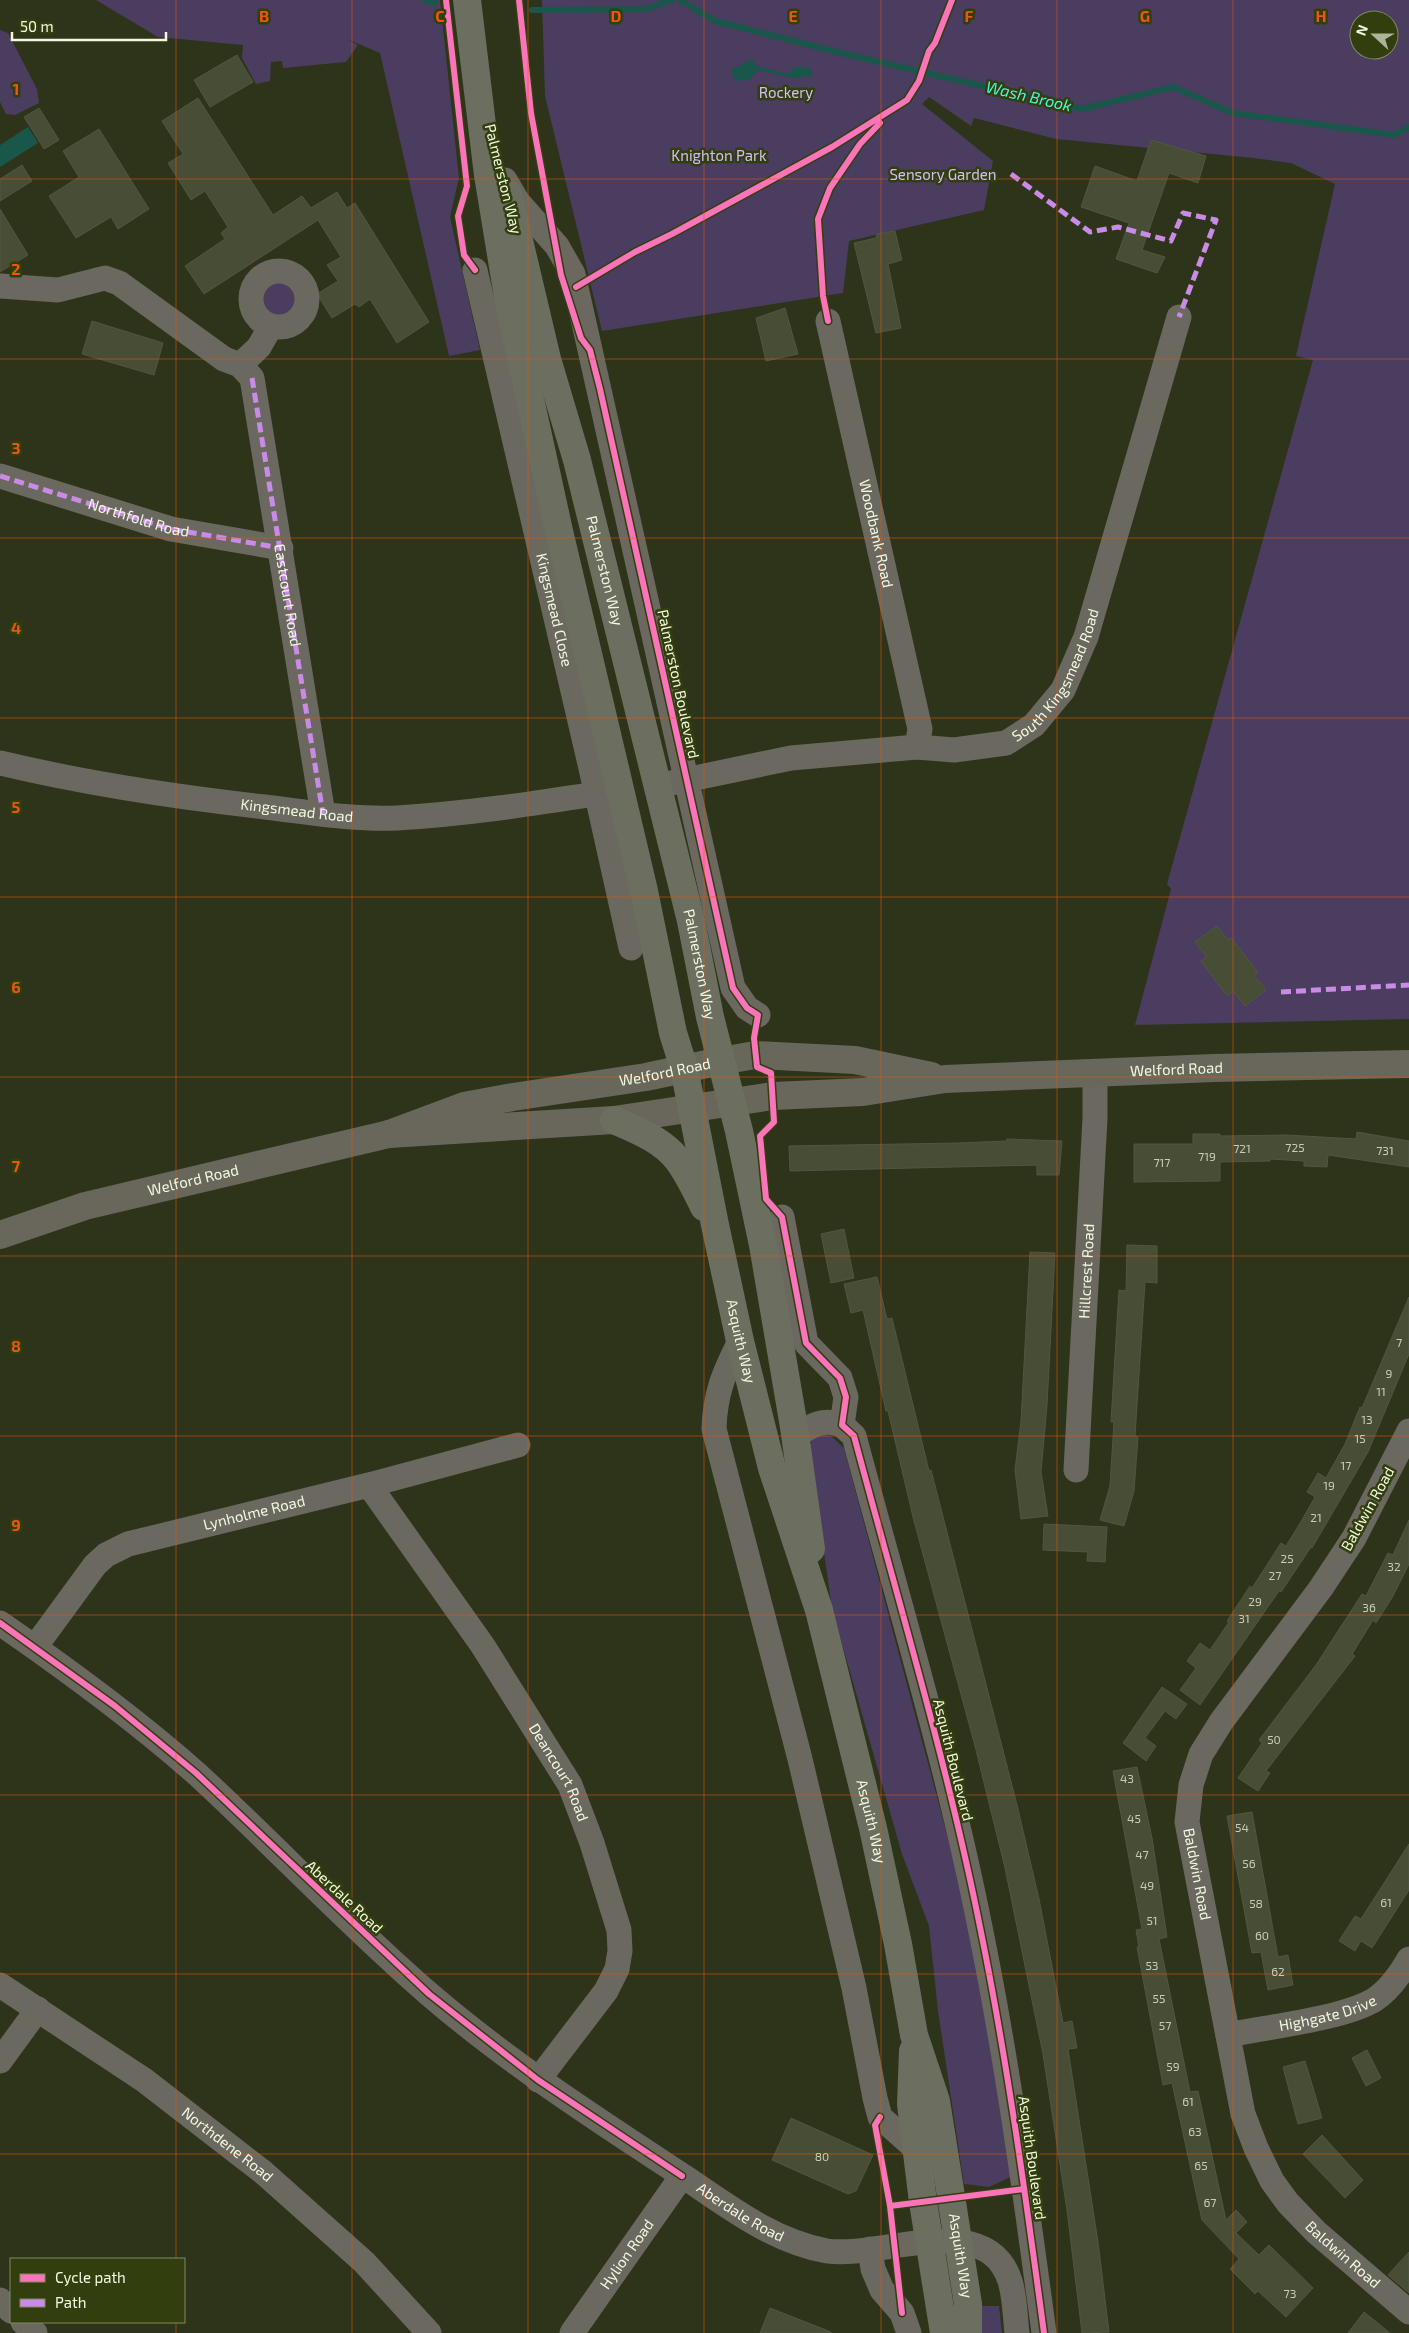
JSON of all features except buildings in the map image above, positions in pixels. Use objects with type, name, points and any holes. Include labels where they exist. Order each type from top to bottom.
[{"type":"highway","name":"Palmerston Way","points":[[468,10],[488,175],[509,302],[557,522],[644,891],[672,1033],[684,1068]]},
{"type":"highway","name":"Palmerston Way","points":[[478,84],[505,180],[547,359],[577,460],[691,921],[721,1061]]},
{"type":"highway","points":[[644,891],[641,801],[646,793],[657,787]]},
{"type":"highway","name":"Asquith Way","points":[[721,1061],[763,1245],[796,1437],[819,1610]]},
{"type":"highway","name":"Asquith Way","points":[[684,1068],[740,1341],[777,1484],[819,1610],[873,1828],[898,1944],[914,2035],[936,2102],[968,2304],[968,2333]]},
{"type":"highway","points":[[614,1120],[650,1136],[671,1152],[678,1160],[715,1226]]},
{"type":"highway","name":"Asquith Way","points":[[914,2035],[911,2104],[929,2242],[944,2333]]},
{"type":"main road","name":"Welford Road","points":[[0,1235],[85,1206],[389,1134],[464,1106],[646,1077],[756,1055],[855,1060],[946,1079]]},
{"type":"main road","name":"Welford Road","points":[[389,1134],[614,1120],[773,1096],[863,1092],[946,1079],[1214,1068],[1409,1064]]},
{"type":"street","name":"Palmerston Boulevard","points":[[505,180],[518,202],[557,246],[573,274],[733,988],[747,1008],[758,1015]]},
{"type":"street","name":"Kingsmead Close","points":[[476,270],[630,948]]},
{"type":"street","points":[[0,286],[58,290],[105,278],[119,282],[224,360],[246,371],[271,326]]},
{"type":"street","name":"South Kingsmead Road","points":[[657,787],[686,779],[791,758],[917,747],[954,750],[1006,743],[1034,725],[1063,690],[1086,637],[1179,317]]},
{"type":"street","name":"Woodbank Road","points":[[828,321],[920,729],[917,747]]},
{"type":"street","name":"Eastcourt Road","points":[[246,371],[280,548],[323,814]]},
{"type":"street","name":"Northfold Road","points":[[0,476],[171,529],[280,548]]},
{"type":"street","name":"Kingsmead Road","points":[[0,763],[66,779],[164,796],[323,814],[395,818],[517,806],[596,794]]},
{"type":"street","name":"Hillcrest Road","points":[[1076,1470],[1095,1118],[1095,1074]]},
{"type":"street","points":[[782,1217],[806,1343],[840,1378],[846,1397],[842,1425],[834,1422],[820,1422],[796,1437]]},
{"type":"street","points":[[740,1341],[726,1369],[715,1402],[714,1429],[800,1758],[854,1988],[874,2098],[880,2117],[916,2149]]},
{"type":"street","name":"Asquith Boulevard","points":[[842,1425],[854,1436],[942,1764],[981,1930],[1008,2076],[1044,2333]]},
{"type":"street","name":"Baldwin Road","points":[[1409,1431],[1354,1538],[1201,1754],[1190,1785],[1187,1822],[1243,2114],[1256,2148],[1272,2181],[1288,2203],[1316,2232],[1409,2312]]},
{"type":"street","name":"Lynholme Road","points":[[34,1647],[95,1565],[117,1548],[518,1446]]},
{"type":"street","name":"Deancourt Road","points":[[369,1485],[483,1646],[570,1785],[592,1843],[619,1930],[620,1951],[617,1969],[606,1991],[538,2080]]},
{"type":"street","name":"Aberdale Road","points":[[0,1624],[115,1706],[196,1773],[429,1994],[538,2080],[752,2222],[797,2244],[829,2251],[851,2252],[929,2242],[958,2242],[985,2248],[996,2256],[1010,2280],[1017,2333]]},
{"type":"street","name":"Highgate Drive","points":[[1228,2035],[1340,2013],[1374,2000],[1401,1972],[1409,1959]]},
{"type":"street","name":"Northdene Road","points":[[0,1985],[144,2080],[264,2173],[364,2262],[429,2333]]},
{"type":"street","points":[[0,2061],[38,2009]]},
{"type":"street","name":"Hylion Road","points":[[572,2333],[682,2176]]},
{"type":"street","points":[[870,2249],[872,2269],[882,2290],[902,2313],[909,2333]]},
{"type":"street","points":[[0,2300],[10,2310]]},
{"type":"street","points":[[24,2323],[35,2333]]},
{"type":"green space","points":[[96,0],[440,0],[459,178],[450,217],[480,350],[449,356],[380,53],[347,39],[358,45],[346,62],[283,68],[282,61],[271,62],[270,81],[256,84],[242,58],[243,45],[158,37]]},
{"type":"green space","points":[[542,0],[1409,0],[1409,1019],[1135,1025],[1171,889],[1167,884],[1313,360],[1296,356],[1335,184],[1291,163],[1056,139],[974,118],[971,126],[929,97],[922,104],[993,161],[984,210],[849,241],[843,293],[602,331],[545,96]]},
{"type":"green space","points":[[0,30],[8,33],[37,89],[39,103],[15,115],[6,114],[0,102]]},
{"type":"green space","points":[[279,281],[291,287],[297,299],[291,311],[279,317],[267,311],[261,299],[267,287]]},
{"type":"green space","points":[[816,1433],[831,1436],[844,1448],[954,1861],[979,1972],[1011,2177],[989,2187],[964,2184],[938,2011],[929,1926],[902,1854],[832,1609],[809,1446]]},
{"type":"green space","points":[[979,2306],[999,2306],[1002,2333],[981,2333]]},
{"type":"water","points":[[753,59],[756,66],[786,74],[798,66],[810,68],[813,76],[792,78],[758,70],[749,80],[735,81],[731,70]]},
{"type":"water","points":[[28,127],[38,143],[0,167],[0,145]]},
{"type":"waterway","name":"Wash Brook","points":[[424,0],[435,3]]},
{"type":"waterway","name":"Wash Brook","points":[[532,10],[646,9],[672,0]]},
{"type":"waterway","name":"Wash Brook","points":[[680,0],[715,21],[841,53],[1082,109],[1173,87],[1233,113],[1395,135],[1409,127]]},
{"type":"marked path","points":[[1011,174],[1090,232],[1118,227],[1171,241],[1183,213],[1216,220],[1179,317]]},
{"type":"marked path","points":[[252,378],[323,814]]},
{"type":"marked path","points":[[0,476],[171,529],[281,548]]},
{"type":"marked path","points":[[1281,992],[1409,985]]},
{"type":"cycle path","points":[[446,0],[467,186],[458,216],[464,255],[475,270]]},
{"type":"cycle path","points":[[519,0],[531,113],[561,275],[581,338],[590,350],[600,389],[733,988],[747,1008],[758,1015],[754,1038],[757,1067],[771,1073],[774,1122],[760,1136],[766,1199],[782,1217],[806,1343],[840,1378],[846,1397],[842,1425],[854,1436],[922,1683],[968,1870],[991,1982],[1008,2082],[1044,2333]]},
{"type":"cycle path","points":[[576,287],[635,252],[672,234],[832,147],[907,100],[919,81],[929,51],[935,43],[952,0]]},
{"type":"cycle path","points":[[828,321],[823,296],[818,219],[830,188],[860,144],[880,123]]},
{"type":"cycle path","points":[[0,1623],[115,1706],[196,1773],[429,1994],[538,2080],[682,2176]]},
{"type":"cycle path","points":[[880,2117],[875,2125],[890,2206]]},
{"type":"cycle path","points":[[902,2313],[890,2206],[1024,2189]]},
{"type":"park label","name":"Rockery","points":[[786,93]]},
{"type":"park label","name":"Knighton Park","points":[[719,156]]},
{"type":"park label","name":"Sensory Garden","points":[[943,175]]}]
